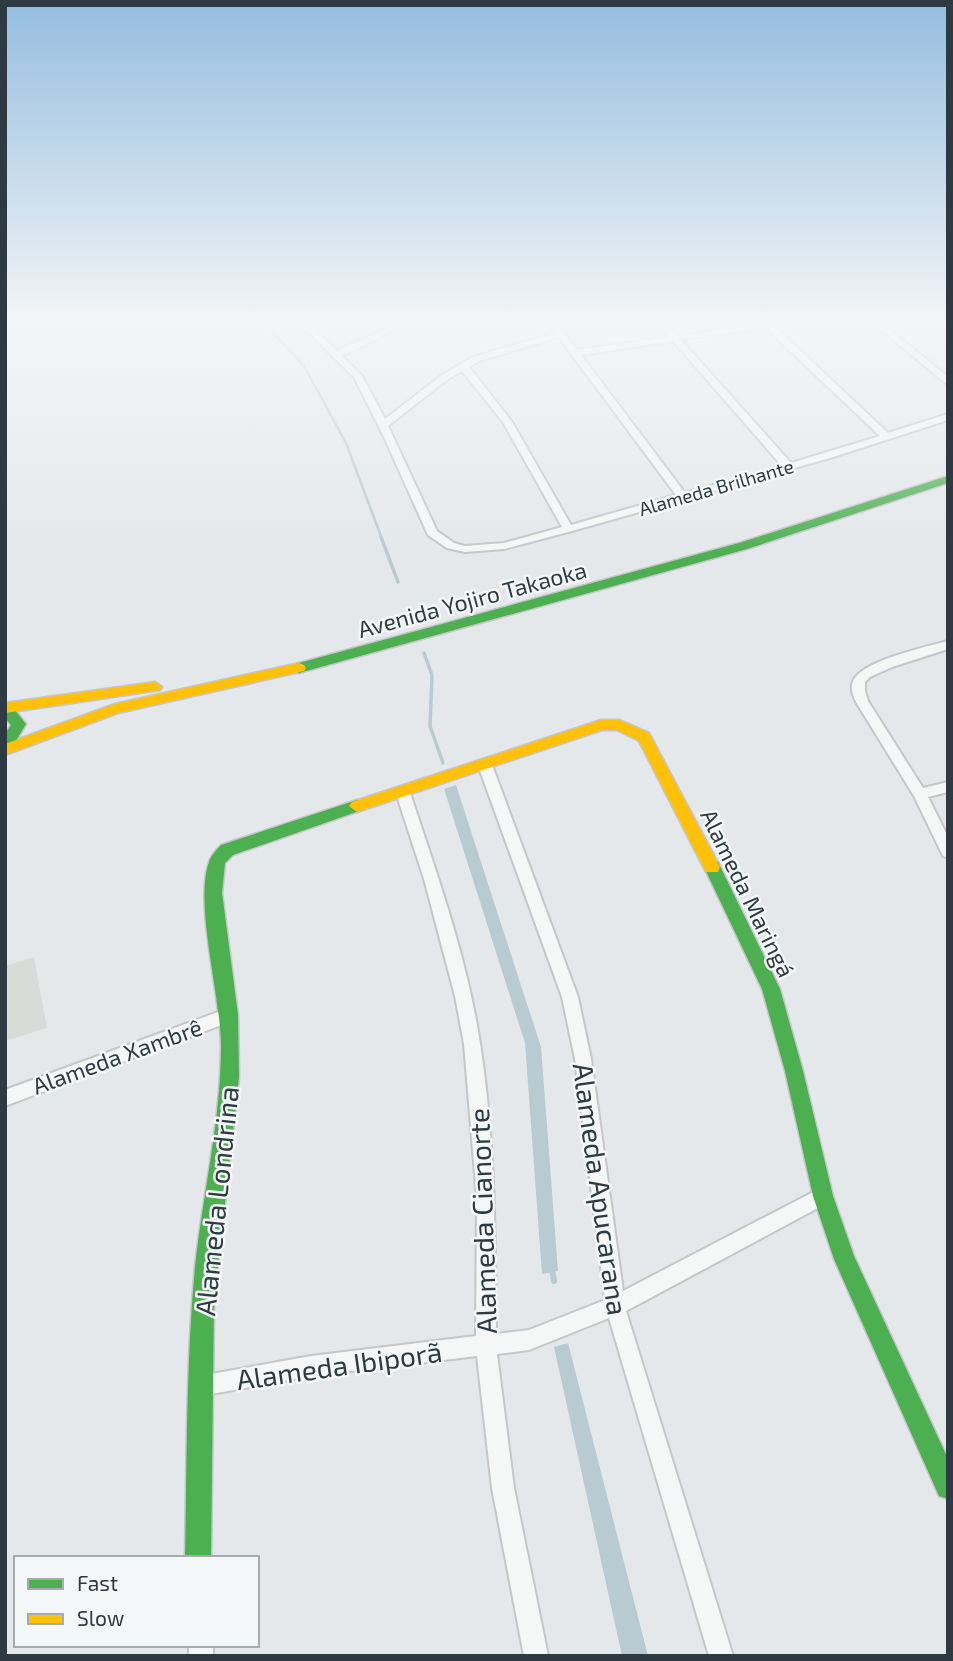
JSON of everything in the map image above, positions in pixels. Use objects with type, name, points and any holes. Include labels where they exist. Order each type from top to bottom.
[{"type":"main road","name":"Avenida Yojiro Takaoka","points":[[5,708],[112,695],[282,662],[694,550],[901,485],[948,467]]},
{"type":"main road","name":"Avenida Yojiro Takaoka","points":[[5,748],[115,709],[306,667],[584,592],[743,546],[948,479]]},
{"type":"main road","points":[[5,708],[19,724],[5,748]]},
{"type":"main road","name":"Alameda Maringá","points":[[227,850],[601,725],[619,725],[644,737],[738,916],[771,989],[794,1071],[823,1196],[863,1305],[948,1487]]},
{"type":"main road","name":"Alameda Londrina","points":[[198,1556],[200,1386],[206,1268],[230,1067],[229,1015],[220,959],[214,886],[217,862],[227,850]]},
{"type":"street","points":[[370,400],[383,425],[418,400]]},
{"type":"street","points":[[491,400],[568,529]]},
{"type":"street","points":[[610,400],[682,496]]},
{"type":"street","points":[[729,400],[789,467]]},
{"type":"street","points":[[849,400],[887,437]]},
{"type":"street","name":"Alameda Brilhante","points":[[383,425],[432,533],[451,546],[483,550],[789,467],[948,417]]},
{"type":"street","points":[[948,645],[876,669],[858,683],[862,702],[920,794],[948,852]]},
{"type":"street","name":"Alameda Apucarana","points":[[485,765],[570,997],[583,1059],[615,1306],[721,1656]]},
{"type":"street","points":[[920,794],[948,787]]},
{"type":"street","name":"Alameda Cianorte","points":[[402,793],[452,957],[472,1044],[486,1198],[486,1346],[503,1488],[536,1656]]},
{"type":"street","name":"Alameda Xambrê","points":[[5,1098],[229,1015]]},
{"type":"street","name":"Alameda Ibiporã","points":[[200,1386],[312,1366],[529,1340],[615,1306],[823,1196]]},
{"type":"shaded area","points":[[456,785],[541,1047],[558,1271],[542,1274],[525,1043],[444,789]]},
{"type":"shaded area","points":[[34,957],[47,1028],[5,1041],[5,966]]},
{"type":"shaded area","points":[[568,1343],[648,1656],[622,1656],[554,1347]]},
{"type":"waterway","points":[[322,400],[346,443],[382,539]]},
{"type":"waterway","points":[[381,537],[398,582]]},
{"type":"waterway","points":[[424,653],[432,675],[430,726],[443,763]]},
{"type":"waterway","points":[[552,1269],[554,1281]]},
{"type":"traffic: fast","points":[[299,668],[743,546],[948,479]]},
{"type":"traffic: fast","points":[[5,708],[19,724],[5,747]]},
{"type":"traffic: fast","points":[[198,1556],[203,1303],[209,1236],[227,1109],[231,1045],[217,937],[214,876],[217,862],[227,850],[357,806]]},
{"type":"traffic: fast","points":[[712,867],[771,989],[794,1071],[823,1196],[845,1259],[948,1487]]},
{"type":"traffic: slow","points":[[5,750],[115,709],[299,668]]},
{"type":"traffic: slow","points":[[5,708],[155,687]]},
{"type":"traffic: slow","points":[[357,806],[601,725],[619,725],[644,737],[712,867]]}]
